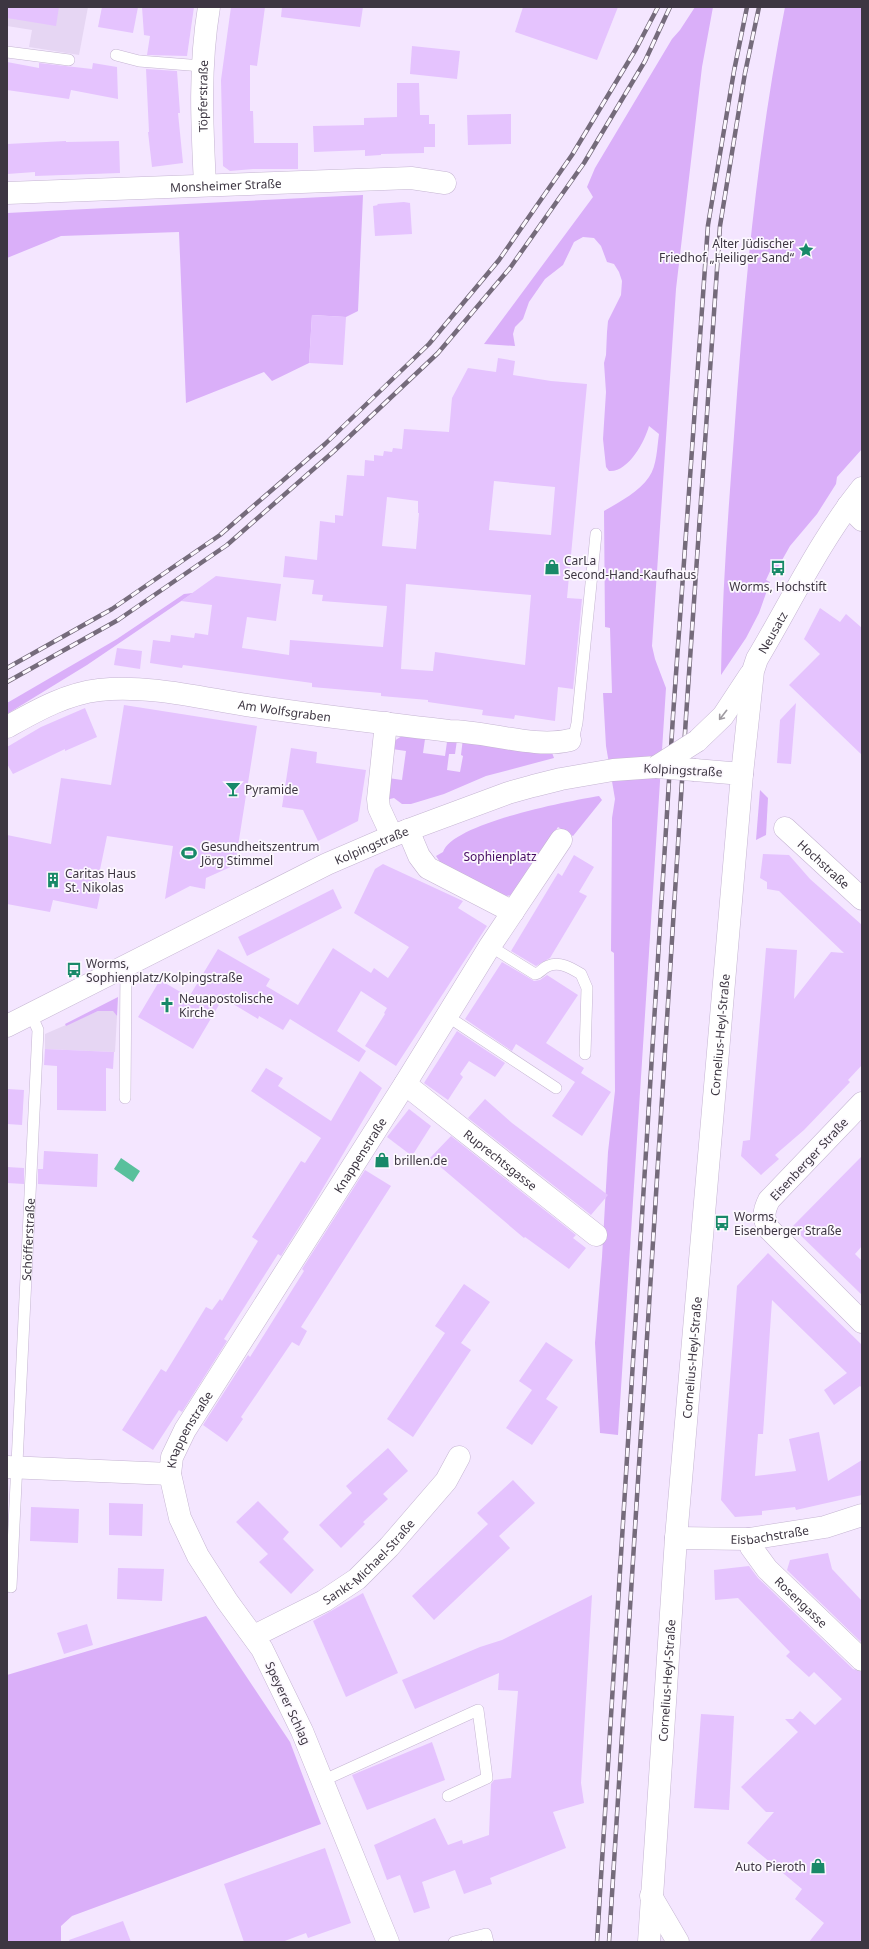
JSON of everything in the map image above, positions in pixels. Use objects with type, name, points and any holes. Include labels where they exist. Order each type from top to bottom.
[{"type":"street","name":"Töpferstraße","points":[[205,185],[201,120],[202,66],[209,7]]},
{"type":"street","name":"Monsheimer Straße","points":[[7,193],[410,178],[445,183]]},
{"type":"street","name":"Neusatz","points":[[742,774],[753,671],[757,659],[826,539],[855,513],[862,488]]},
{"type":"street","points":[[656,767],[697,741],[723,716],[753,671]]},
{"type":"street","name":"Am Wolfsgraben","points":[[7,727],[59,700],[76,694],[121,688],[449,731],[469,731],[545,743],[570,740]]},
{"type":"street","points":[[386,723],[378,799],[379,808],[428,868],[513,912]]},
{"type":"street","name":"Kolpingstraße","points":[[7,1026],[327,864],[400,833],[508,793],[540,784],[613,770],[656,767],[742,774]]},
{"type":"street","name":"Cornelius-Heyl-Straße","points":[[649,1942],[676,1538],[742,774]]},
{"type":"street","name":"Hochstraße","points":[[785,828],[862,899]]},
{"type":"street","name":"Knappenstraße","points":[[170,1474],[172,1457],[184,1430],[405,1084],[490,946],[561,840]]},
{"type":"street","name":"Ruprechtsgasse","points":[[405,1084],[596,1235]]},
{"type":"street","name":"Eisenberger Straße","points":[[862,1103],[769,1200],[764,1210],[764,1219],[771,1232],[862,1322]]},
{"type":"street","name":"Sankt-Michael-Straße","points":[[254,1636],[324,1601],[357,1579],[389,1548],[446,1481],[459,1458]]},
{"type":"street","points":[[12,1467],[170,1474]]},
{"type":"street","name":"Speyerer Schlag","points":[[170,1474],[180,1518],[198,1556],[226,1601],[254,1636],[262,1649],[302,1731],[388,1942]]},
{"type":"street","name":"Eisbachstraße","points":[[676,1538],[749,1538],[825,1527],[862,1514]]},
{"type":"street","name":"Rosengasse","points":[[749,1538],[751,1547],[767,1569],[862,1660]]},
{"type":"street","points":[[651,1896],[678,1942]]},
{"type":"lane","points":[[7,52],[69,60]]},
{"type":"lane","points":[[116,55],[139,61],[202,66]]},
{"type":"lane","points":[[570,740],[574,736],[577,723],[596,534]]},
{"type":"lane","points":[[490,946],[535,974],[540,973],[549,965],[564,965],[581,974],[586,988],[586,1054]]},
{"type":"lane","points":[[125,1098],[126,966]]},
{"type":"lane","name":"Schöfferstraße","points":[[11,1587],[12,1467],[38,1030],[31,1014]]},
{"type":"lane","points":[[447,1016],[556,1088]]},
{"type":"lane","points":[[322,1781],[478,1710],[487,1778],[448,1796]]},
{"type":"lane","points":[[454,1942],[486,1934],[488,1942]]},
{"type":"shaded area","points":[[7,7],[88,7],[79,55],[29,47],[32,30],[7,26]]},
{"type":"shaded area","points":[[98,1011],[114,1011],[117,1016],[115,1052],[45,1049],[45,1034]]},
{"type":"shaded area","points":[[121,1158],[140,1171],[133,1182],[114,1169]]},
{"type":"green space","points":[[695,7],[713,7],[702,67],[676,289],[652,646],[655,659],[666,688],[618,1435],[600,1433],[595,1343],[608,1152],[615,1091],[614,953],[611,951],[612,818],[615,799],[606,746],[603,693],[612,693],[610,628],[605,627],[604,511],[634,492],[652,473],[659,434],[649,426],[644,440],[629,462],[616,470],[609,471],[606,467],[603,439],[606,392],[604,363],[606,355],[608,321],[621,295],[622,281],[614,264],[607,262],[601,246],[594,238],[583,237],[574,242],[563,265],[545,279],[529,302],[523,319],[515,327],[513,334],[515,346],[484,344],[593,197],[587,187],[595,168],[672,39],[680,30]]},
{"type":"green space","name":"Alter Jüdischer Friedhof „Heiliger Sand“","points":[[785,7],[862,7],[862,449],[837,477],[836,484],[817,514],[790,546],[777,569],[772,567],[766,580],[770,582],[759,613],[746,638],[721,675],[728,525],[747,274],[759,167],[775,60]]},
{"type":"green space","points":[[363,195],[358,311],[346,317],[312,315],[309,363],[272,381],[264,372],[186,403],[179,232],[61,236],[7,258],[7,213]]},
{"type":"green space","points":[[193,593],[87,665],[7,714],[7,703],[117,639],[184,594]]},
{"type":"green space","points":[[402,736],[425,739],[423,753],[445,756],[447,742],[457,740],[455,754],[449,754],[447,770],[460,772],[463,756],[461,755],[463,738],[551,750],[554,758],[486,776],[444,794],[411,804],[402,804],[394,798],[386,800],[388,778],[402,780],[406,751],[392,749],[394,741]]},
{"type":"green space","points":[[760,790],[768,798],[766,835],[756,840]]},
{"type":"green space","name":"Sophienplatz","points":[[599,796],[602,800],[573,836],[558,827],[514,895],[505,896],[442,865],[436,856],[443,852],[451,841],[467,832],[489,823],[539,808]]},
{"type":"green space","points":[[118,997],[117,1016],[113,1011],[98,1011],[66,1026],[65,1024]]},
{"type":"green space","points":[[206,1616],[290,1742],[321,1824],[72,1916],[61,1926],[61,1942],[7,1942],[7,1675]]},
{"type":"building","points":[[7,7],[59,7],[56,26],[7,18]]},
{"type":"building","points":[[102,7],[138,7],[133,33],[98,27]]},
{"type":"building","points":[[142,7],[194,7],[187,56],[147,55],[150,36],[144,35]]},
{"type":"building","points":[[231,7],[265,7],[257,66],[250,65],[250,111],[253,111],[254,143],[298,143],[298,169],[253,169],[230,171],[223,166],[221,80]]},
{"type":"building","points":[[282,7],[363,7],[360,27],[281,17]]},
{"type":"building","points":[[523,7],[618,7],[597,60],[515,32]]},
{"type":"building","points":[[412,46],[460,51],[457,79],[410,74]]},
{"type":"building","points":[[7,62],[39,68],[39,63],[92,69],[93,63],[117,67],[118,99],[71,90],[69,99],[7,90]]},
{"type":"building","points":[[146,69],[177,71],[180,113],[178,113],[183,163],[152,167],[148,132]]},
{"type":"building","points":[[397,83],[419,83],[420,115],[429,115],[429,124],[435,124],[435,147],[424,147],[424,153],[365,156],[365,150],[314,152],[313,126],[364,125],[364,118],[397,117]]},
{"type":"building","points":[[511,114],[511,144],[468,145],[467,115]]},
{"type":"building","points":[[66,141],[119,141],[120,173],[35,176],[35,172],[7,174],[7,144]]},
{"type":"building","points":[[410,203],[412,234],[375,236],[373,206],[378,205],[377,204]]},
{"type":"building","points":[[312,315],[346,317],[343,365],[309,363]]},
{"type":"building","points":[[498,358],[515,361],[513,375],[551,381],[587,384],[567,598],[582,599],[573,689],[558,687],[555,721],[515,715],[514,719],[482,715],[483,710],[428,702],[428,700],[381,696],[381,693],[312,687],[312,683],[183,665],[182,668],[150,663],[153,640],[170,642],[171,635],[194,638],[195,633],[208,635],[212,605],[181,601],[216,576],[281,584],[276,621],[247,617],[242,648],[289,655],[290,640],[383,647],[387,606],[322,601],[323,595],[312,594],[314,580],[283,577],[285,556],[317,560],[320,521],[335,523],[335,515],[343,516],[347,475],[364,476],[365,460],[374,461],[374,455],[383,456],[384,451],[392,452],[393,448],[402,449],[404,429],[449,432],[452,398],[468,368],[496,372]],"holes":[[[494,481],[555,487],[551,535],[489,530]],[[387,497],[418,501],[419,513],[416,549],[382,546]],[[406,584],[531,595],[525,665],[435,652],[433,671],[401,669]]]},
{"type":"building","points":[[820,608],[840,622],[846,614],[862,628],[862,755],[789,685],[820,654],[804,639]]},
{"type":"building","points":[[117,648],[142,651],[140,669],[114,665]]},
{"type":"building","points":[[796,703],[791,764],[777,763],[780,720]]},
{"type":"building","points":[[124,705],[257,726],[235,865],[206,878],[205,889],[190,886],[165,899],[173,846],[107,836],[97,884],[102,885],[97,909],[53,900],[50,912],[7,904],[7,835],[51,844],[61,778],[111,785]]},
{"type":"building","points":[[85,708],[97,737],[65,751],[65,749],[13,774],[7,764],[7,747],[41,727]]},
{"type":"building","points":[[291,748],[317,752],[316,763],[366,770],[358,821],[318,841],[303,810],[282,807]]},
{"type":"building","points":[[763,854],[789,855],[810,879],[862,925],[862,1065],[848,1080],[850,1082],[804,1130],[775,1155],[779,1159],[761,1175],[741,1156],[743,1141],[750,1140],[766,948],[797,950],[794,999],[831,952],[844,953],[779,891],[767,889],[767,882],[760,878]]},
{"type":"building","points":[[574,855],[594,867],[579,892],[587,896],[550,958],[536,966],[511,951],[558,873],[562,876]]},
{"type":"building","points":[[383,864],[463,901],[458,908],[487,926],[396,1066],[365,1046],[385,1014],[384,1013],[387,1008],[361,991],[337,1031],[366,1051],[359,1062],[290,1019],[283,1030],[259,1016],[258,1019],[223,998],[193,1049],[138,1017],[160,980],[189,997],[218,949],[270,979],[266,986],[298,1005],[333,948],[371,973],[374,968],[388,978],[409,947],[354,913],[375,869]]},
{"type":"building","points":[[333,889],[342,908],[247,956],[238,937]]},
{"type":"building","points":[[502,962],[534,981],[540,980],[547,975],[578,995],[546,1043],[584,1068],[581,1073],[611,1092],[582,1136],[552,1116],[575,1082],[516,1044],[512,1051],[465,1019]]},
{"type":"building","points":[[457,1031],[505,1063],[495,1077],[469,1061],[460,1074],[463,1077],[448,1100],[424,1083]]},
{"type":"building","points":[[45,1049],[114,1052],[113,1069],[106,1068],[106,1111],[57,1110],[57,1066],[44,1065]]},
{"type":"building","points":[[266,1068],[283,1078],[278,1086],[331,1121],[360,1071],[382,1088],[281,1256],[278,1254],[224,1339],[227,1341],[182,1412],[179,1410],[153,1450],[122,1430],[161,1369],[166,1372],[206,1307],[212,1310],[220,1299],[222,1301],[258,1241],[252,1237],[301,1161],[305,1163],[321,1138],[251,1091]]},
{"type":"building","points":[[7,1089],[24,1090],[22,1125],[7,1124]]},
{"type":"building","points":[[485,1099],[512,1123],[608,1195],[591,1215],[468,1118]]},
{"type":"building","points":[[409,1109],[431,1126],[412,1156],[387,1137]]},
{"type":"building","points":[[451,1136],[576,1235],[573,1238],[586,1248],[569,1269],[525,1237],[524,1238],[430,1158]]},
{"type":"building","points":[[44,1151],[98,1154],[97,1187],[38,1184],[38,1169],[43,1169]]},
{"type":"building","points":[[862,1156],[862,1246],[855,1254],[862,1261],[862,1295],[792,1227]]},
{"type":"building","points":[[7,1167],[24,1168],[24,1184],[7,1183]]},
{"type":"building","points":[[365,1170],[391,1186],[301,1327],[307,1331],[299,1346],[292,1342],[241,1417],[243,1419],[227,1442],[203,1425],[248,1355],[250,1357],[304,1271],[302,1269]]},
{"type":"building","points":[[768,1253],[862,1345],[862,1388],[860,1386],[834,1405],[824,1390],[847,1373],[772,1300],[763,1434],[758,1434],[755,1476],[796,1471],[789,1439],[819,1432],[828,1481],[862,1460],[862,1495],[796,1510],[795,1507],[762,1511],[762,1515],[735,1517],[721,1500],[737,1286]]},
{"type":"building","points":[[464,1284],[490,1302],[461,1343],[471,1350],[413,1437],[387,1419],[445,1333],[435,1326]]},
{"type":"building","points":[[546,1342],[573,1360],[546,1399],[558,1407],[532,1445],[506,1428],[532,1390],[519,1381]]},
{"type":"building","points":[[388,1448],[408,1471],[383,1494],[388,1499],[363,1522],[365,1524],[341,1548],[319,1525],[352,1493],[346,1486]]},
{"type":"building","points":[[513,1480],[535,1503],[499,1536],[510,1548],[434,1620],[412,1596],[488,1524],[477,1513]]},
{"type":"building","points":[[258,1501],[289,1532],[283,1539],[314,1570],[291,1594],[259,1562],[268,1554],[236,1522]]},
{"type":"building","points":[[109,1503],[143,1504],[142,1536],[109,1535]]},
{"type":"building","points":[[31,1507],[79,1509],[78,1543],[30,1541]]},
{"type":"building","points":[[828,1553],[832,1569],[862,1601],[862,1643],[787,1570],[790,1560]]},
{"type":"building","points":[[749,1566],[758,1578],[853,1669],[862,1672],[862,1942],[809,1942],[824,1923],[795,1899],[802,1889],[747,1843],[774,1812],[766,1812],[741,1787],[798,1732],[785,1719],[793,1719],[800,1711],[815,1725],[842,1699],[814,1672],[809,1677],[786,1656],[790,1652],[738,1598],[715,1600],[714,1570]]},
{"type":"building","points":[[118,1568],[164,1569],[162,1601],[117,1599]]},
{"type":"building","points":[[363,1593],[398,1673],[346,1697],[313,1621]]},
{"type":"building","points":[[592,1595],[581,1783],[584,1803],[553,1812],[566,1848],[490,1878],[492,1884],[464,1894],[455,1870],[422,1882],[430,1908],[414,1913],[400,1875],[387,1880],[374,1845],[435,1818],[448,1845],[462,1840],[463,1844],[489,1835],[491,1784],[494,1780],[511,1778],[518,1691],[498,1690],[499,1673],[415,1709],[402,1680],[480,1647],[502,1640]]},
{"type":"building","points":[[87,1624],[93,1645],[64,1654],[57,1633]]},
{"type":"building","points":[[701,1714],[734,1716],[729,1810],[694,1808]]},
{"type":"building","points":[[432,1742],[445,1780],[367,1810],[352,1775]]},
{"type":"building","points":[[325,1848],[351,1923],[308,1938],[306,1933],[282,1942],[244,1942],[224,1884]]},
{"type":"building","points":[[123,1921],[131,1942],[70,1942],[69,1940]]},
{"type":"railway","points":[[7,668],[112,609],[220,535],[325,444],[429,344],[499,260],[572,155],[636,49],[658,7]]},
{"type":"railway","points":[[7,682],[118,620],[227,545],[333,452],[438,353],[510,268],[584,163],[645,61],[670,7]]},
{"type":"railway","points":[[597,1942],[673,716],[708,225],[734,71],[747,7]]},
{"type":"railway","points":[[609,1942],[686,717],[720,226],[745,73],[759,7]]},
{"type":"place","name":"Alter Jüdischer Friedhof „Heiliger Sand“","points":[[806,250]]},
{"type":"place","name":"CarLa Second-Hand-Kaufhaus","points":[[552,567]]},
{"type":"place","name":"Worms, Hochstift","points":[[778,568]]},
{"type":"place","name":"Pyramide","points":[[233,789]]},
{"type":"place","name":"Gesundheitszentrum Jörg Stimmel","points":[[189,853]]},
{"type":"place","name":"Caritas Haus St. Nikolas","points":[[53,880]]},
{"type":"place","name":"Worms, Sophienplatz/Kolpingstraße","points":[[74,970]]},
{"type":"place","name":"Neuapostolische Kirche","points":[[167,1005]]},
{"type":"place","name":"brillen.de","points":[[382,1160]]},
{"type":"place","name":"Worms, Eisenberger Straße","points":[[722,1223]]},
{"type":"place","name":"Auto Pieroth","points":[[818,1866]]}]
